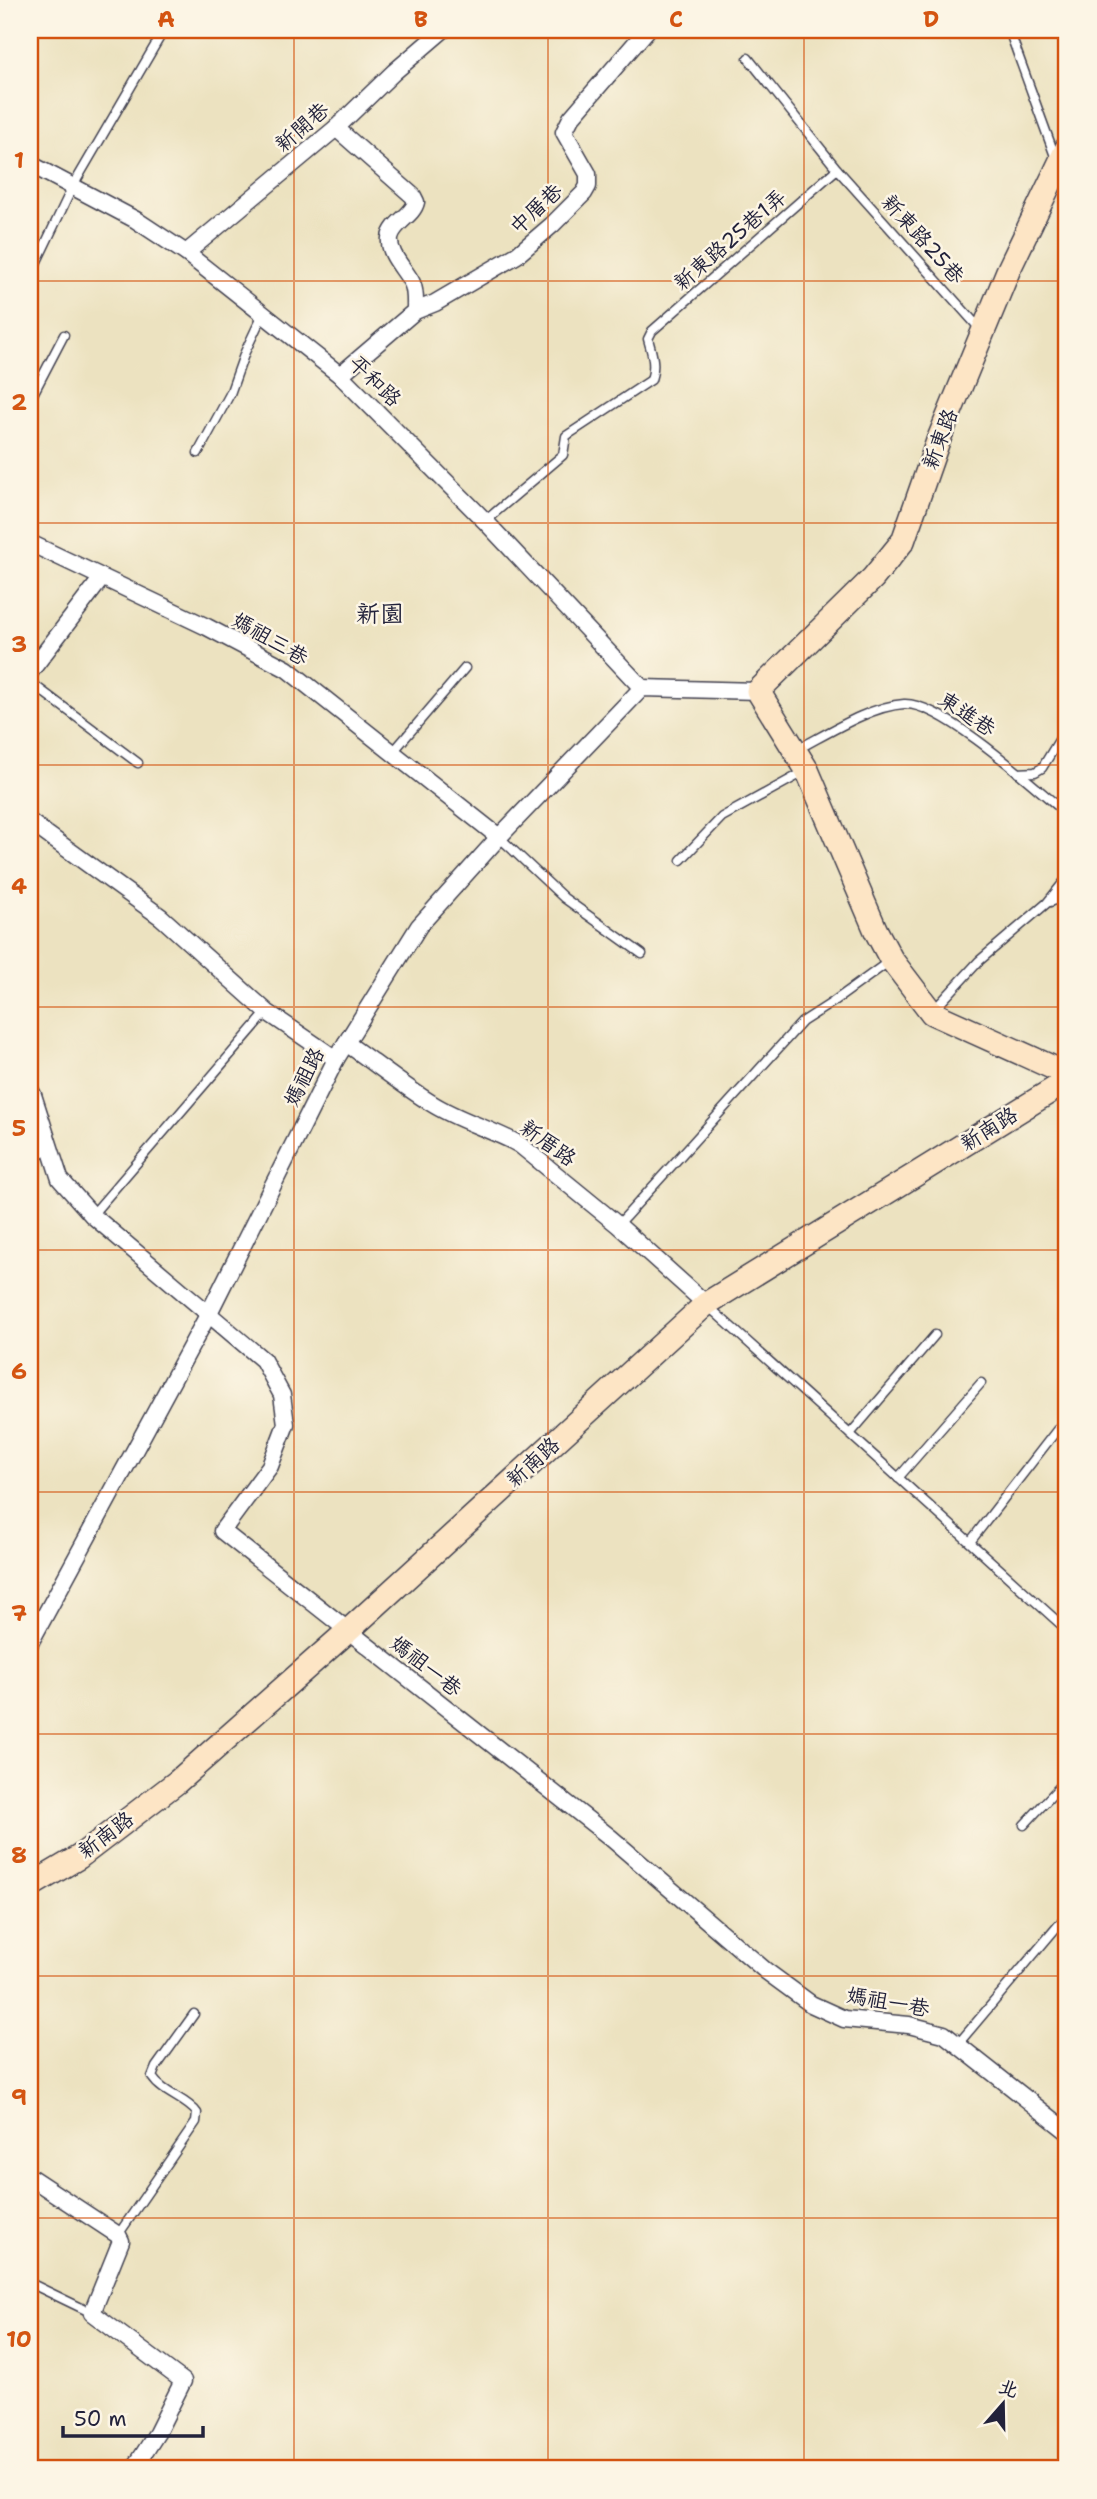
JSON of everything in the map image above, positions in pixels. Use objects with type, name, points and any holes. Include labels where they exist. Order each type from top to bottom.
[{"type":"street","name":"新開巷","points":[[186,253],[336,128],[394,72],[443,30]]},
{"type":"street","name":"中厝巷","points":[[340,375],[415,311],[435,303],[517,255],[584,193],[589,174],[566,138],[566,126],[647,30]]},
{"type":"street","points":[[336,128],[413,196],[416,202],[415,208],[392,232],[390,238],[391,248],[414,286],[415,311]]},
{"type":"street","name":"新東路","points":[[758,691],[873,578],[903,541],[938,441],[1008,271],[1063,158]]},
{"type":"street","name":"平和路","points":[[30,164],[136,220],[186,253],[340,375],[485,521],[642,688]]},
{"type":"street","name":"媽祖三巷","points":[[30,543],[207,627],[287,669],[499,837]]},
{"type":"street","points":[[30,672],[101,579]]},
{"type":"street","points":[[642,688],[758,691],[807,770],[876,931],[891,959],[932,1013],[1067,1074]]},
{"type":"street","name":"媽祖路","points":[[30,1643],[208,1315],[336,1059],[419,926],[499,837],[642,688]]},
{"type":"street","points":[[30,822],[161,918],[267,1012],[336,1059]]},
{"type":"street","name":"新厝路","points":[[346,1043],[432,1104],[520,1145],[618,1225],[706,1304]]},
{"type":"street","name":"新南路","points":[[30,1886],[79,1857],[177,1782],[348,1631],[706,1304],[1067,1081]]},
{"type":"street","name":"媽祖一巷","points":[[30,1090],[60,1179],[92,1215],[263,1360],[282,1395],[286,1424],[270,1466],[222,1531],[611,1838],[766,1971],[810,2004],[844,2019],[909,2025],[944,2034],[1067,2131]]},
{"type":"street","points":[[30,2177],[118,2235],[121,2241],[92,2313],[183,2381],[157,2433],[134,2469]]},
{"type":"lane","points":[[30,276],[73,186],[164,30]]},
{"type":"lane","points":[[1009,30],[1063,158]]},
{"type":"lane","name":"新東路25巷","points":[[748,58],[837,169],[983,333]]},
{"type":"lane","name":"新東路25巷1弄","points":[[485,521],[563,455],[566,436],[651,380],[654,360],[648,339],[652,331],[837,169]]},
{"type":"lane","points":[[198,453],[230,394],[245,352],[263,314]]},
{"type":"lane","points":[[30,400],[64,335]]},
{"type":"lane","points":[[393,752],[465,668]]},
{"type":"lane","points":[[30,682],[138,763]]},
{"type":"lane","name":"東進巷","points":[[793,751],[858,718],[890,706],[906,703],[920,705],[969,733],[1067,814]]},
{"type":"lane","points":[[1018,773],[1035,772],[1042,768],[1067,727]]},
{"type":"lane","points":[[681,860],[722,817],[807,770]]},
{"type":"lane","points":[[499,837],[564,898],[642,954]]},
{"type":"lane","points":[[932,1013],[979,961],[1047,903],[1067,878]]},
{"type":"lane","points":[[1047,903],[1067,896]]},
{"type":"lane","points":[[618,1225],[802,1021],[833,1002],[891,959]]},
{"type":"lane","points":[[92,1215],[267,1012]]},
{"type":"lane","points":[[30,1161],[50,1148]]},
{"type":"lane","points":[[706,1304],[1066,1625]]},
{"type":"lane","points":[[850,1434],[935,1335]]},
{"type":"lane","points":[[898,1478],[981,1383]]},
{"type":"lane","points":[[970,1542],[1067,1417]]},
{"type":"lane","points":[[1024,1825],[1067,1779]]},
{"type":"lane","points":[[958,2044],[1067,1914]]},
{"type":"lane","points":[[118,2235],[196,2122],[197,2113],[192,2107],[156,2084],[152,2077],[156,2067],[194,2014]]},
{"type":"lane","points":[[30,2283],[92,2313]]},
{"type":"district","name":"新園","points":[[380,614]]}]
